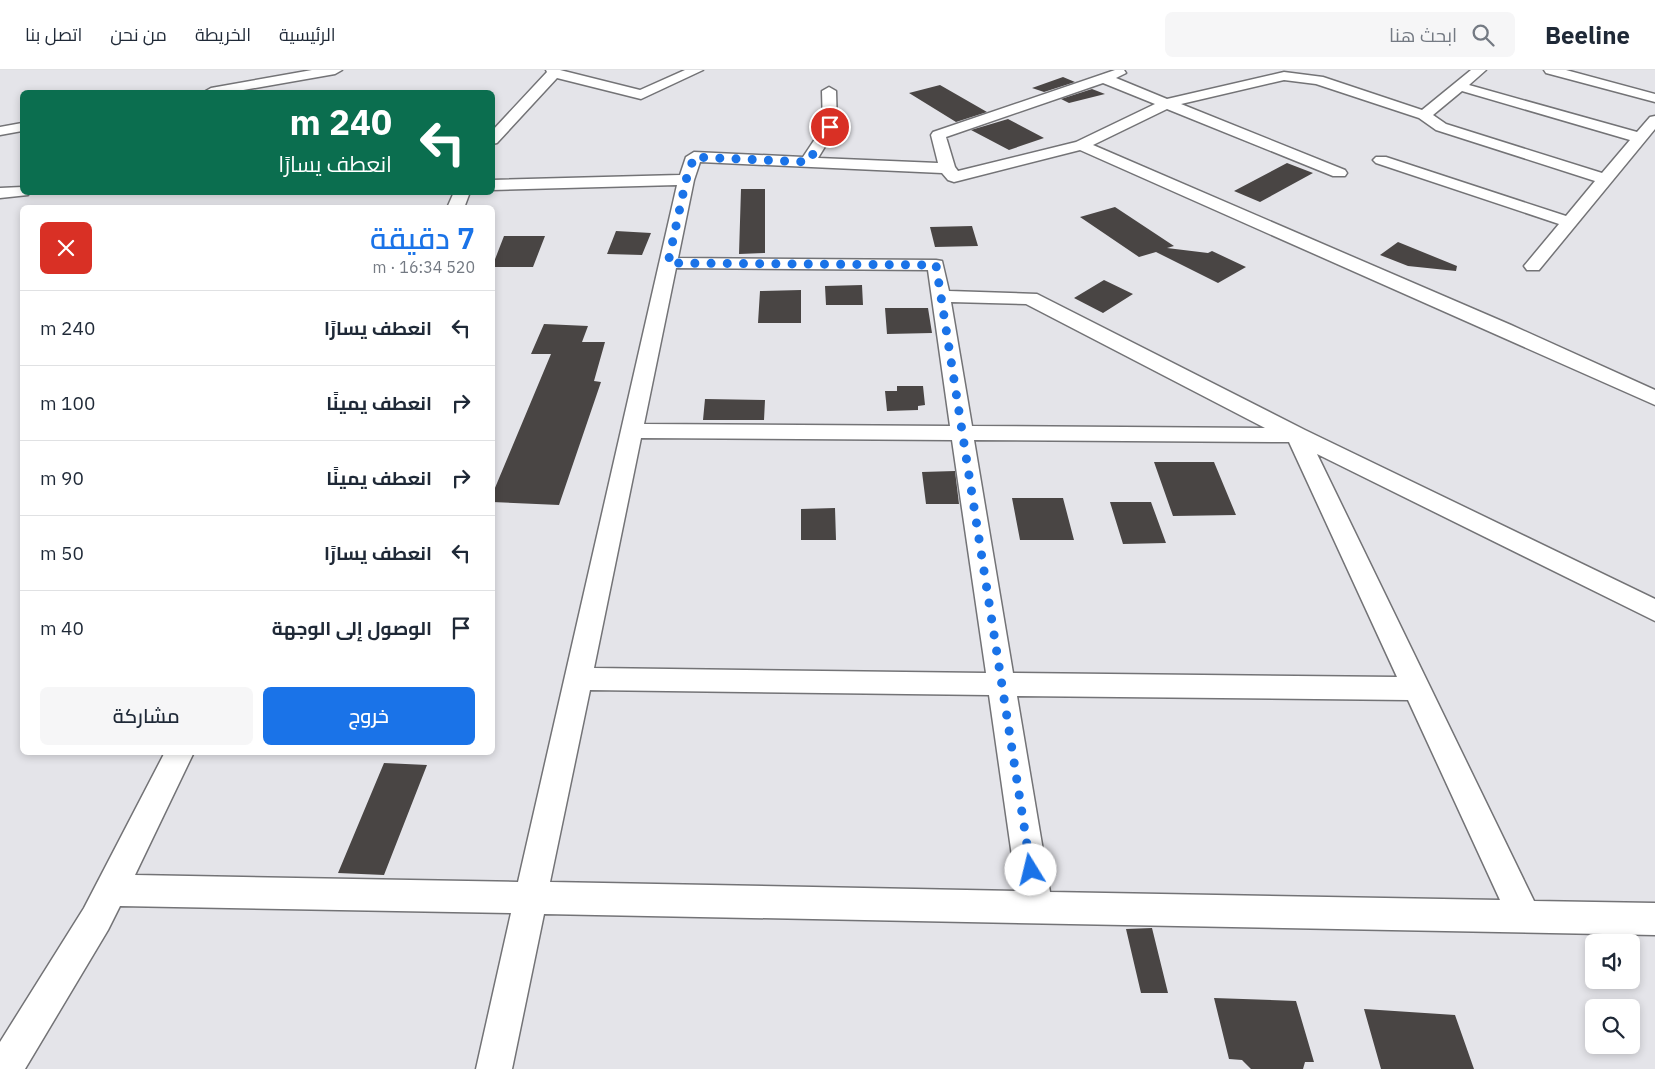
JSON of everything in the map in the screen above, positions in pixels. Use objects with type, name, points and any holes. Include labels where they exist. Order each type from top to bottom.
[{"type":"street","points":[[222,90],[335,70]]},
{"type":"street","points":[[495,137],[554,71],[641,95],[696,70]]},
{"type":"street","points":[[1118,70],[1122,72],[938,135],[947,168],[954,177],[1082,145],[1168,103],[1284,76],[1318,80],[1424,115],[1441,126],[1605,179]]},
{"type":"street","points":[[1424,115],[1479,70]]},
{"type":"street","points":[[1551,70],[1655,98]]},
{"type":"street","points":[[1103,78],[1339,173]]},
{"type":"street","points":[[1459,86],[1640,138]]},
{"type":"street","points":[[808,162],[830,127],[829,91]]},
{"type":"street","points":[[1533,266],[1655,120]]},
{"type":"street","points":[[0,131],[20,127]]},
{"type":"street","points":[[1082,145],[1504,329],[1655,398]]},
{"type":"street","points":[[494,1069],[686,180],[694,157],[947,168]]},
{"type":"street","points":[[1381,160],[1569,222]]},
{"type":"street","points":[[495,185],[686,180]]},
{"type":"street","points":[[0,193],[20,192]]},
{"type":"street","points":[[668,263],[936,265],[964,433],[1036,907]]},
{"type":"street","points":[[941,296],[1030,298],[1297,435],[1655,611]]},
{"type":"street","points":[[632,431],[1297,435]]},
{"type":"street","points":[[1297,435],[1524,916]]},
{"type":"street","points":[[578,679],[1417,689]]},
{"type":"street","points":[[4,1069],[96,918],[178,755]]},
{"type":"street","points":[[111,890],[1655,919]]},
{"type":"building","points":[[1063,77],[1075,82],[1044,92],[1032,88]]},
{"type":"building","points":[[940,85],[987,112],[956,122],[909,93]]},
{"type":"building","points":[[1092,89],[1105,94],[1069,103],[1061,99]]},
{"type":"building","points":[[1008,119],[1044,138],[1009,150],[971,130]]},
{"type":"building","points":[[1287,163],[1313,173],[1260,202],[1234,191]]},
{"type":"building","points":[[741,189],[765,189],[765,253],[739,254]]},
{"type":"building","points":[[1115,207],[1174,246],[1167,248],[1208,253],[1212,251],[1246,267],[1218,283],[1156,252],[1139,257],[1080,217]]},
{"type":"building","points":[[972,226],[978,246],[935,247],[930,227]]},
{"type":"building","points":[[616,231],[651,233],[642,255],[607,254]]},
{"type":"building","points":[[504,236],[545,236],[533,267],[495,267],[495,259]]},
{"type":"building","points":[[1398,242],[1457,266],[1456,271],[1408,266],[1380,255]]},
{"type":"building","points":[[1104,280],[1133,294],[1103,313],[1074,298]]},
{"type":"building","points":[[862,285],[863,305],[826,305],[825,286]]},
{"type":"building","points":[[801,290],[801,323],[758,323],[760,291]]},
{"type":"building","points":[[885,308],[928,308],[932,333],[887,334]]},
{"type":"building","points":[[544,324],[588,326],[582,342],[605,342],[594,381],[601,382],[559,505],[495,502],[495,488],[551,354],[531,354]]},
{"type":"building","points":[[897,386],[923,386],[925,405],[918,406],[918,410],[887,411],[885,391],[897,391]]},
{"type":"building","points":[[705,399],[765,400],[764,420],[703,420]]},
{"type":"building","points":[[1154,462],[1214,462],[1236,515],[1173,516]]},
{"type":"building","points":[[955,471],[959,504],[926,504],[922,472]]},
{"type":"building","points":[[1012,498],[1063,498],[1074,540],[1020,540]]},
{"type":"building","points":[[1110,502],[1151,502],[1166,543],[1123,544]]},
{"type":"building","points":[[835,508],[836,540],[801,540],[801,509]]},
{"type":"building","points":[[384,763],[427,765],[384,875],[338,873]]},
{"type":"building","points":[[1152,928],[1168,993],[1141,993],[1126,929]]},
{"type":"building","points":[[1214,998],[1296,1001],[1314,1062],[1305,1062],[1303,1069],[1251,1069],[1242,1060],[1229,1059]]},
{"type":"building","points":[[1364,1009],[1455,1015],[1474,1069],[1381,1069]]},
{"type":"route","points":[[830,127],[808,162],[694,157],[686,180],[668,263],[936,265],[964,433],[1031,870]]}]
